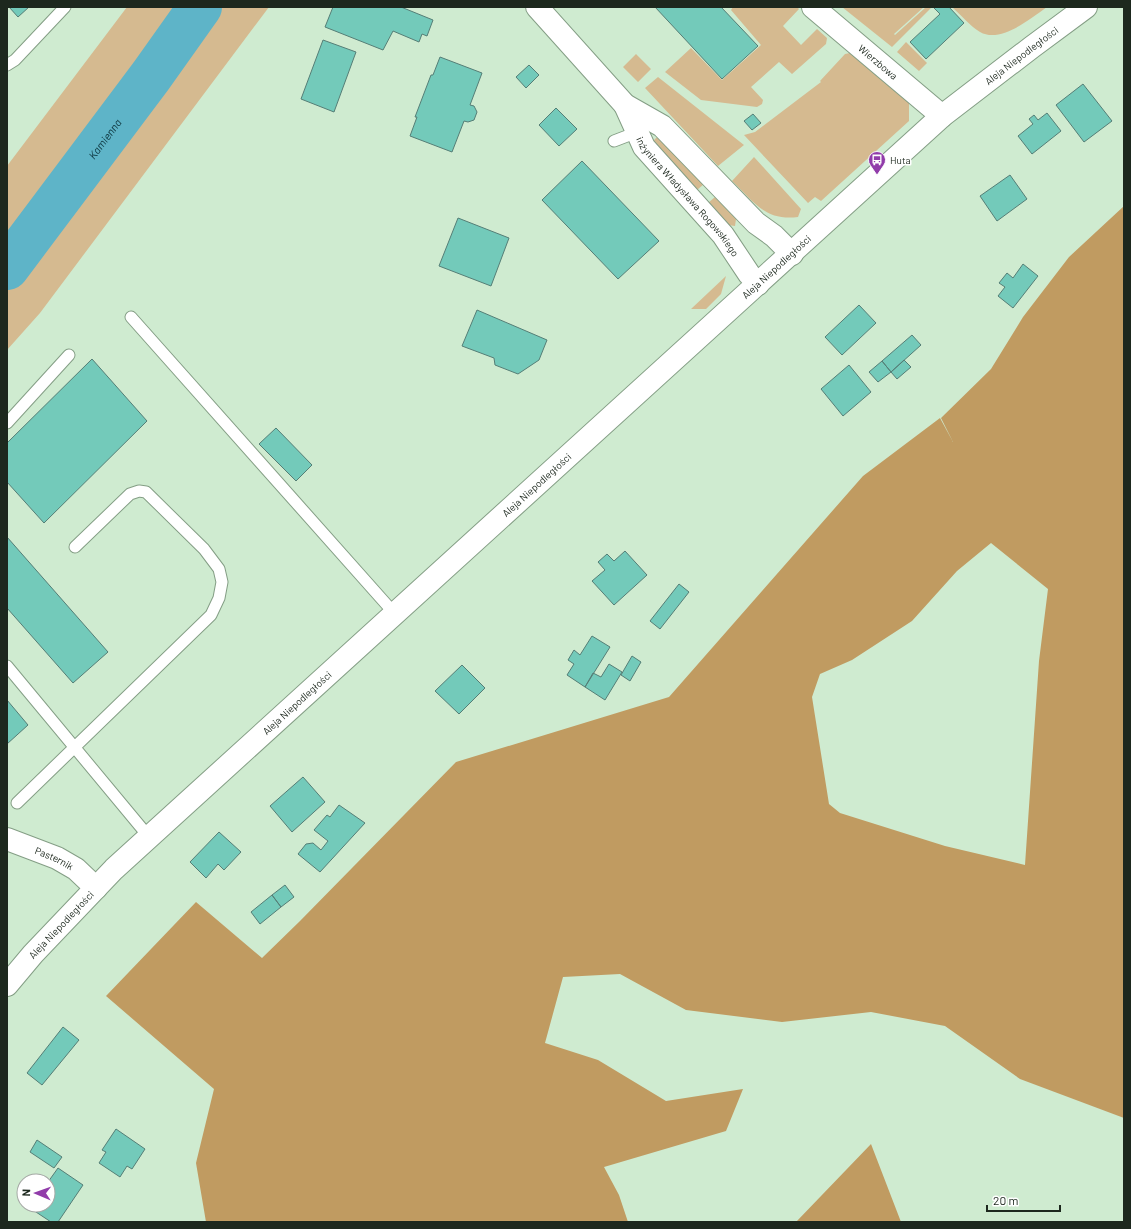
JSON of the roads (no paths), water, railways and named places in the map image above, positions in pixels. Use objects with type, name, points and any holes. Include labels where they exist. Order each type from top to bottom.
[{"type":"main road","name":"inżyniera Władysława Rogowskiego","points":[[537,7],[625,105],[644,147],[723,235],[749,274],[758,284]]},
{"type":"main road","name":"Wierzbowa","points":[[813,7],[942,116]]},
{"type":"main road","name":"Aleja Niepodległości","points":[[7,985],[33,954],[96,888],[149,837],[942,116],[1032,46],[1086,7]]},
{"type":"main road","name":"inżyniera Władysława Rogowskiego","points":[[625,105],[659,124],[756,223],[774,236],[792,254]]},
{"type":"main road","name":"Pasternik","points":[[7,839],[57,858],[76,869],[96,888]]},
{"type":"lane","points":[[7,65],[15,60],[65,7]]},
{"type":"lane","points":[[614,141],[659,124]]},
{"type":"lane","points":[[131,317],[394,614]]},
{"type":"lane","points":[[7,423],[69,355]]},
{"type":"lane","points":[[17,803],[211,615],[220,598],[222,582],[219,569],[204,549],[150,495],[139,491],[130,494],[75,547]]},
{"type":"lane","points":[[7,666],[149,837]]},
{"type":"waterway","name":"Kamienna","points":[[7,268],[151,76],[200,7]]},
{"type":"place","name":"Huta","points":[[877,175]]}]
